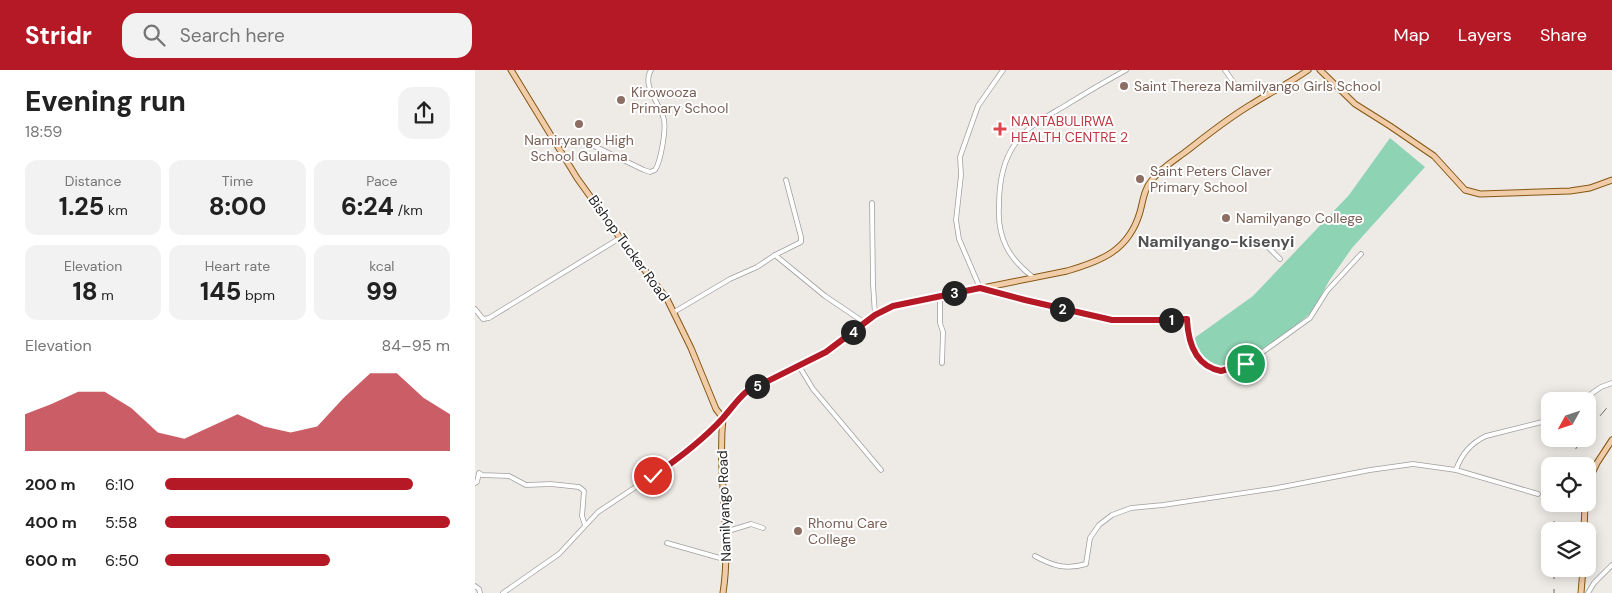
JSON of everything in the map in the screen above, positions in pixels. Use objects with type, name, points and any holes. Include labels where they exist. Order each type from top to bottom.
[{"type":"main road","name":"Bishop Tucker Road","points":[[511,70],[553,140],[620,238],[660,289],[674,312],[716,409],[723,418]]},
{"type":"main road","points":[[723,418],[746,392],[799,366],[837,344],[875,315],[893,306],[1067,272],[1093,264],[1127,240],[1134,228],[1148,185],[1156,175],[1249,106],[1308,70]]},
{"type":"main road","points":[[1320,70],[1355,104],[1434,156],[1465,190],[1480,194],[1570,191],[1590,188],[1612,180]]},
{"type":"main road","name":"Namilyango Road","points":[[723,418],[721,433],[727,560],[723,593]]},
{"type":"main road","points":[[1596,465],[1612,440]]},
{"type":"main road","points":[[1581,593],[1582,577]]},
{"type":"street","points":[[553,140],[592,145],[644,170],[650,172],[655,170],[659,161],[665,125],[648,82],[647,76],[651,70]]},
{"type":"street","points":[[1003,70],[977,106],[959,156],[961,175],[956,220],[959,238],[980,288],[1112,320],[1187,319],[1187,326],[1195,355],[1201,361],[1217,370],[1223,371],[1250,362],[1310,318],[1327,290],[1361,254]]},
{"type":"street","points":[[1034,278],[1006,248],[1001,237],[998,215],[999,187],[1010,151],[1015,142],[1041,120],[1126,70]]},
{"type":"street","points":[[1225,70],[1234,83]]},
{"type":"street","points":[[674,312],[802,240],[786,180]]},
{"type":"street","points":[[872,203],[875,315]]},
{"type":"street","points":[[475,309],[483,319],[489,318],[620,238]]},
{"type":"street","points":[[1269,248],[1280,259]]},
{"type":"street","points":[[775,255],[825,296],[865,323]]},
{"type":"street","points":[[940,296],[940,323],[943,332],[942,363]]},
{"type":"street","points":[[799,366],[813,389],[881,470]]},
{"type":"street","points":[[1594,392],[1612,383]]},
{"type":"street","points":[[503,593],[559,554],[585,525],[607,505],[675,461],[723,418]]},
{"type":"street","points":[[1456,470],[1459,460],[1477,440],[1541,422]]},
{"type":"street","points":[[1035,556],[1052,566],[1075,567],[1086,564],[1090,538],[1099,525],[1112,515],[1131,508],[1277,488],[1413,464],[1456,470],[1538,494]]},
{"type":"street","points":[[475,483],[479,473],[482,475],[509,476],[526,485],[551,484],[579,487],[583,491],[582,516],[585,525]]},
{"type":"street","points":[[725,532],[751,524],[763,528]]},
{"type":"street","points":[[667,543],[727,560]]},
{"type":"street","points":[[1588,593],[1594,583],[1612,565]]},
{"type":"street","points":[[475,586],[480,593]]},
{"type":"green space","points":[[1390,138],[1425,167],[1352,248],[1329,281],[1312,312],[1274,343],[1223,370],[1198,356],[1193,339],[1253,296],[1349,195]]},
{"type":"railway","points":[[1596,421],[1612,402]]},
{"type":"railway","points":[[1571,457],[1576,448]]},
{"type":"railway","points":[[1554,512],[1554,522]]},
{"type":"railway","points":[[1554,577],[1554,593]]},
{"type":"place","name":"Saint Thereza Namilyango Girls School","points":[[1124,86]]},
{"type":"place","name":"Kirowooza Primary School","points":[[621,100]]},
{"type":"place","name":"Namiryango High School Gulama","points":[[579,124]]},
{"type":"place","name":"NANTABULIRWA HEALTH CENTRE 2","points":[[1000,129]]},
{"type":"place","name":"Saint Peters Claver Primary School","points":[[1140,179]]},
{"type":"place","name":"Namilyango College","points":[[1226,218]]},
{"type":"place","name":"Rhomu Care College","points":[[798,531]]},
{"type":"district","name":"Namilyango-kisenyi","points":[[1216,241]]},
{"type":"route","points":[[653,476],[675,461],[711,429],[746,392],[826,352],[875,315],[893,306],[980,288],[1112,320],[1187,319],[1194,353],[1201,361],[1221,371],[1246,364]]}]
